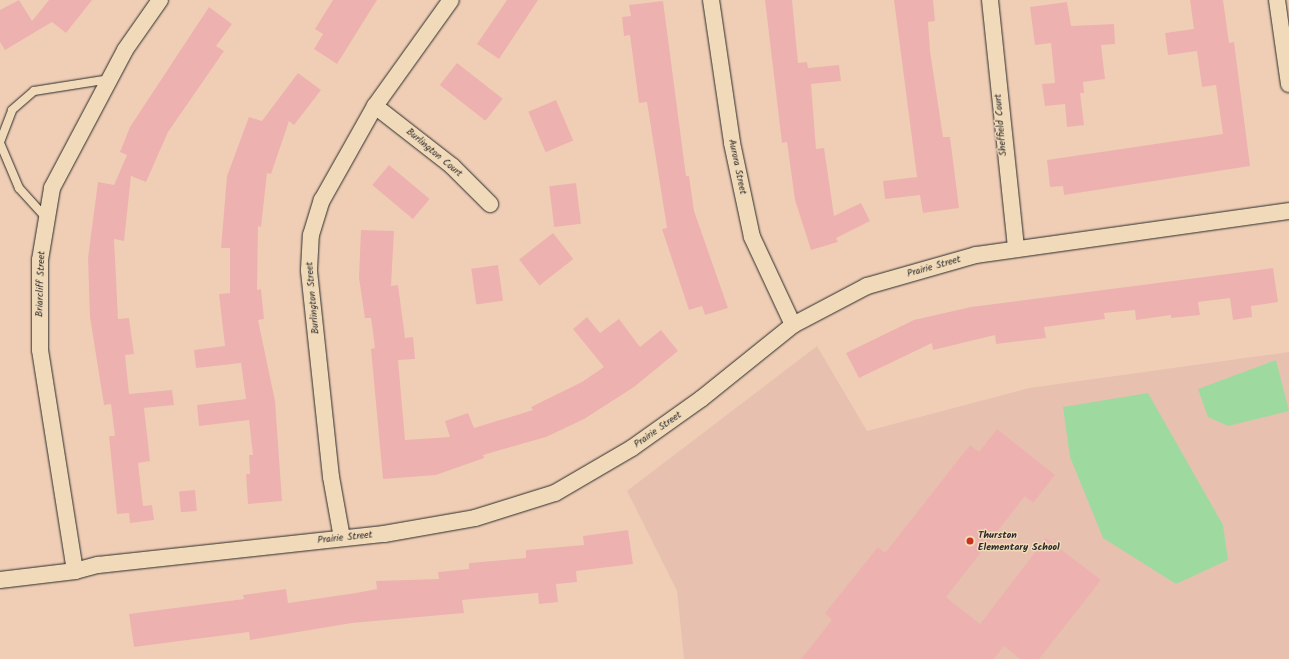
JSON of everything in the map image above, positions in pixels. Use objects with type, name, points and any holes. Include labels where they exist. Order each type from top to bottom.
[{"type":"street","name":"Briarcliff Street","points":[[75,571],[40,350],[40,260],[52,188],[125,50],[160,0]]},
{"type":"street","name":"Burlington Street","points":[[342,538],[331,477],[309,278],[311,236],[322,200],[375,106],[451,0]]},
{"type":"street","name":"Aurora Street","points":[[711,0],[732,143],[752,237],[793,325]]},
{"type":"street","name":"Sheffield Court","points":[[990,0],[1016,249]]},
{"type":"street","points":[[1277,0],[1289,84]]},
{"type":"street","name":"Burlington Court","points":[[375,106],[452,166],[490,204]]},
{"type":"street","name":"Prairie Street","points":[[0,580],[75,571],[98,565],[342,538],[475,518],[555,493],[632,448],[701,399],[793,325],[867,286],[976,255],[1289,211]]},
{"type":"lane","points":[[47,219],[19,188],[0,143],[12,110],[34,91],[110,79]]},
{"type":"shaded area","name":"Thurston Elementary School","points":[[817,346],[867,431],[1029,388],[1289,352],[1289,659],[684,659],[677,591],[627,491]]},
{"type":"green space","points":[[1276,360],[1289,411],[1228,426],[1208,417],[1198,389]]},
{"type":"green space","points":[[1148,393],[1223,525],[1228,560],[1176,584],[1103,538],[1070,457],[1063,407]]},
{"type":"building","points":[[19,0],[32,21],[49,0],[92,0],[66,33],[52,22],[5,50],[0,42],[0,10]]},
{"type":"building","points":[[333,0],[377,0],[337,64],[314,49],[323,34],[315,29]]},
{"type":"building","points":[[507,0],[538,0],[499,59],[477,44]]},
{"type":"building","points":[[765,0],[792,0],[798,63],[807,62],[808,68],[839,65],[841,81],[811,84],[816,149],[824,148],[834,216],[861,203],[870,221],[836,238],[838,242],[811,250],[795,200],[787,142],[782,143]]},
{"type":"building","points":[[894,0],[933,0],[935,21],[928,22],[930,51],[943,137],[950,137],[959,208],[923,213],[920,195],[885,199],[883,181],[917,177]]},
{"type":"building","points":[[1190,0],[1223,0],[1229,43],[1234,42],[1250,166],[1064,195],[1063,186],[1050,187],[1047,160],[1223,134],[1216,85],[1202,87],[1197,51],[1168,55],[1165,33],[1194,29]]},
{"type":"building","points":[[663,1],[686,176],[689,176],[694,211],[728,308],[705,315],[702,306],[689,310],[662,229],[667,228],[647,102],[639,103],[630,35],[624,36],[622,17],[631,16],[629,5]]},
{"type":"building","points":[[1067,2],[1071,26],[1114,24],[1115,44],[1101,45],[1105,79],[1083,82],[1084,93],[1080,93],[1084,125],[1067,127],[1065,104],[1045,106],[1042,84],[1055,83],[1051,43],[1035,45],[1030,7]]},
{"type":"building","points":[[209,7],[232,24],[216,46],[224,51],[168,132],[146,182],[131,176],[124,241],[114,239],[118,319],[129,318],[134,354],[125,355],[129,394],[172,390],[174,405],[144,408],[150,461],[138,463],[143,506],[152,505],[154,520],[130,523],[129,513],[117,514],[109,436],[115,436],[111,404],[104,405],[90,317],[88,258],[98,182],[114,185],[127,155],[120,152],[130,127]]},
{"type":"building","points":[[457,63],[503,99],[485,121],[440,85]]},
{"type":"building","points":[[298,73],[321,90],[294,125],[289,121],[271,174],[267,173],[261,227],[258,226],[257,290],[261,289],[264,319],[258,320],[275,401],[282,501],[248,504],[246,474],[250,474],[249,455],[253,455],[249,420],[199,426],[197,405],[246,399],[241,363],[196,368],[194,350],[225,346],[219,294],[230,293],[230,248],[221,248],[227,176],[249,117],[262,121]]},
{"type":"building","points":[[556,100],[573,141],[546,152],[528,112]]},
{"type":"building","points":[[389,165],[430,199],[413,219],[372,185]]},
{"type":"building","points":[[576,183],[581,224],[554,227],[549,186]]},
{"type":"building","points":[[361,230],[394,231],[391,286],[398,285],[405,338],[413,337],[415,359],[398,360],[405,440],[450,437],[445,421],[468,413],[474,428],[533,410],[531,407],[582,382],[604,367],[573,329],[587,317],[600,333],[619,319],[640,347],[661,330],[678,351],[634,387],[584,419],[546,437],[483,455],[484,458],[436,475],[383,479],[371,349],[375,348],[371,318],[365,318],[359,278]]},
{"type":"building","points":[[553,233],[573,259],[539,285],[519,259]]},
{"type":"building","points":[[498,265],[503,301],[476,304],[471,269]]},
{"type":"building","points":[[1273,268],[1278,302],[1251,306],[1252,317],[1233,320],[1230,298],[1198,302],[1200,315],[1171,318],[1171,315],[1136,320],[1135,310],[1104,313],[1105,319],[1044,327],[1046,338],[996,344],[995,335],[933,350],[932,343],[859,378],[846,353],[914,320],[971,307]]},
{"type":"building","points":[[997,429],[1055,475],[1033,503],[1025,496],[946,597],[980,624],[1046,538],[1101,580],[1039,659],[1020,659],[1004,646],[994,659],[801,659],[832,620],[825,613],[878,547],[885,553],[970,445],[979,452]]},
{"type":"building","points":[[195,490],[197,511],[181,512],[179,491]]},
{"type":"building","points":[[628,530],[633,564],[576,571],[577,582],[556,584],[558,602],[539,604],[538,593],[462,600],[464,613],[352,623],[250,640],[249,632],[134,647],[129,614],[244,599],[243,595],[286,589],[288,603],[356,593],[377,589],[376,581],[439,579],[438,572],[469,569],[469,563],[526,558],[526,550],[584,545],[583,536]]},
{"type":"place","name":"Thurston Elementary School","points":[[970,541]]}]
